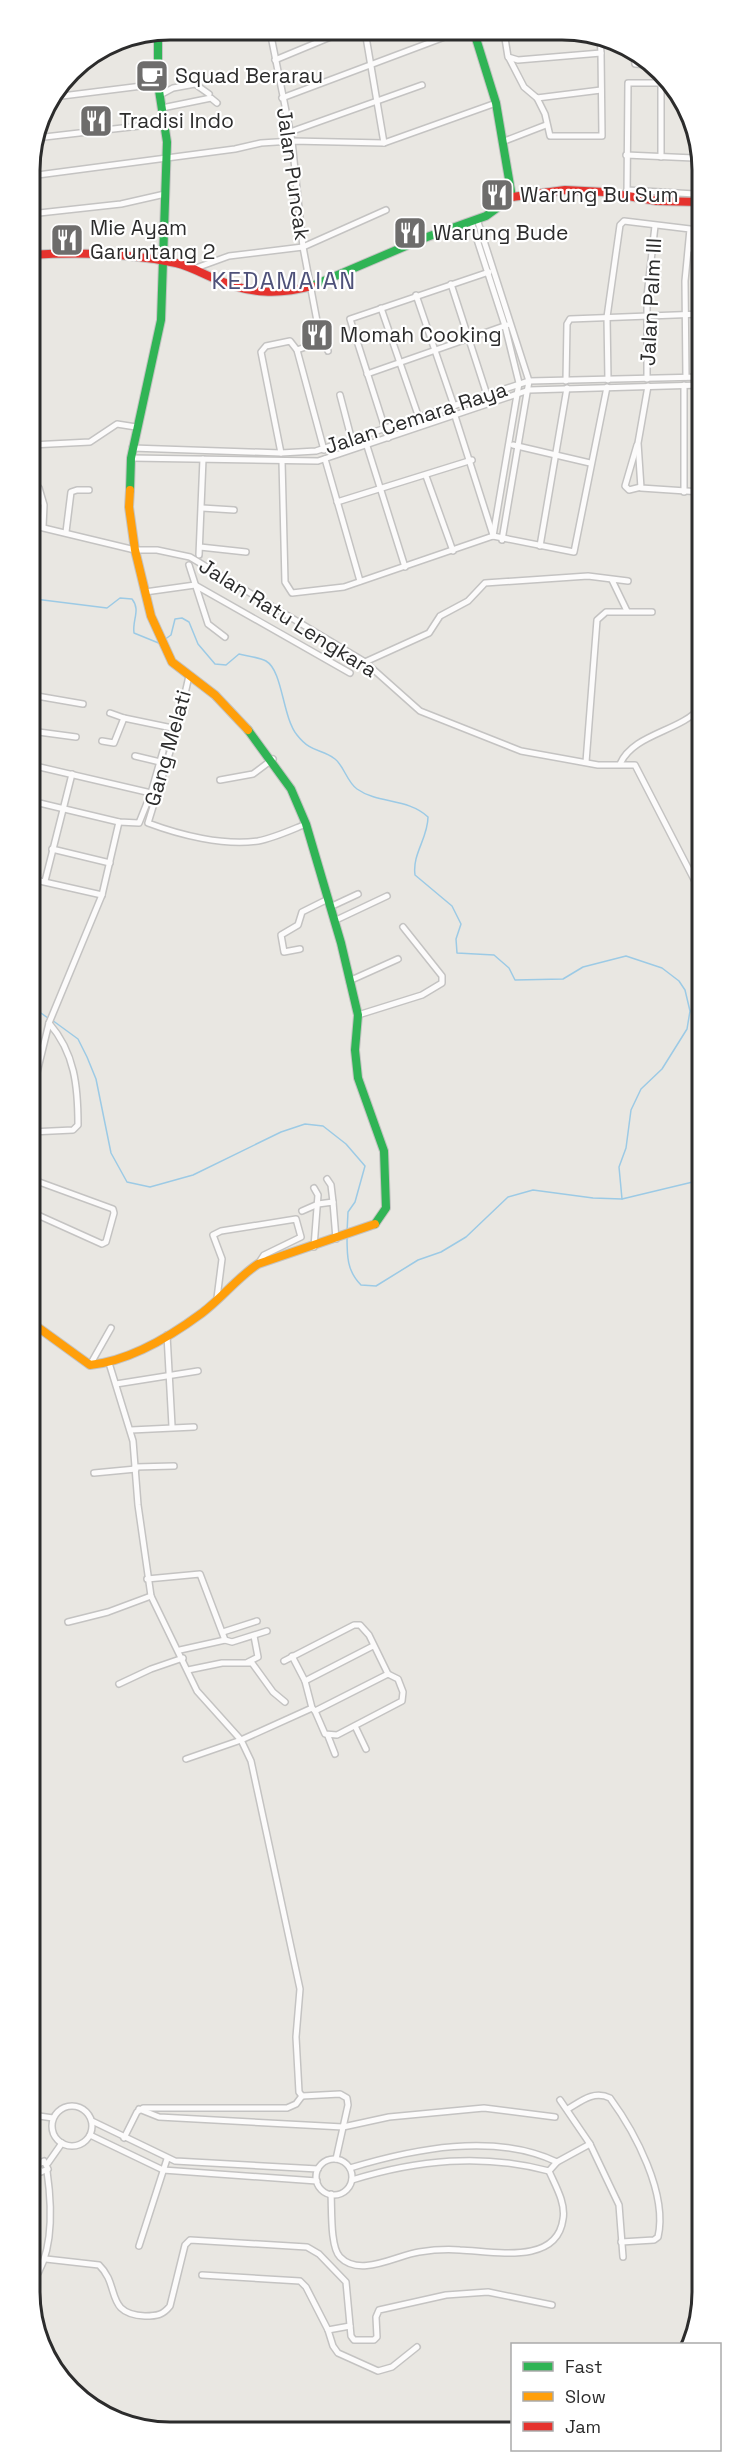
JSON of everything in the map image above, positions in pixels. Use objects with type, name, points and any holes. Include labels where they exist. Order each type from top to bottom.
[{"type":"street","name":"Jalan Puncak","points":[[272,40],[292,141],[303,247],[310,288],[328,351]]},
{"type":"street","points":[[275,60],[323,40]]},
{"type":"street","points":[[366,40],[384,143]]},
{"type":"street","points":[[282,98],[436,40]]},
{"type":"street","points":[[476,40],[496,103],[512,197]]},
{"type":"street","points":[[506,40],[509,58],[524,87],[537,98],[545,114],[551,137],[602,136],[601,46]]},
{"type":"street","points":[[158,42],[158,84],[165,123],[166,158],[164,262],[161,320],[132,447],[129,507],[135,550],[134,561],[157,633],[172,662],[215,695],[273,759],[291,789],[306,824],[358,1015],[355,1050],[358,1078],[384,1151],[387,1198],[386,1208],[380,1220],[373,1226],[356,1233],[258,1264]]},
{"type":"street","points":[[509,58],[518,60],[601,53]]},
{"type":"street","points":[[627,193],[628,83],[658,83]]},
{"type":"street","points":[[64,96],[158,84]]},
{"type":"street","points":[[159,95],[173,88],[195,84],[209,94]]},
{"type":"street","points":[[290,132],[377,103],[422,85]]},
{"type":"street","points":[[661,87],[661,157]]},
{"type":"street","points":[[537,98],[601,90]]},
{"type":"street","points":[[162,108],[211,98],[217,103]]},
{"type":"street","points":[[41,175],[292,141],[384,143],[496,103]]},
{"type":"street","points":[[45,137],[165,123]]},
{"type":"street","points":[[502,142],[546,124]]},
{"type":"street","points":[[626,155],[692,159]]},
{"type":"street","points":[[41,254],[74,252],[164,262],[195,268],[231,285],[262,293],[310,288],[383,255],[501,208],[512,197],[566,190],[692,195]]},
{"type":"street","points":[[627,193],[657,201],[692,202]]},
{"type":"street","points":[[41,213],[126,203],[165,194]]},
{"type":"street","points":[[195,268],[229,256],[303,247],[386,210]]},
{"type":"street","points":[[474,220],[529,381],[516,446],[502,540]]},
{"type":"street","points":[[608,380],[607,316],[621,222],[689,228],[685,281],[686,377]]},
{"type":"street","name":"Jalan Palm III","points":[[647,379],[647,296],[655,226]]},
{"type":"street","points":[[388,438],[350,319],[491,271]]},
{"type":"street","points":[[451,284],[487,395]]},
{"type":"street","points":[[416,295],[454,406]]},
{"type":"street","points":[[381,308],[419,418]]},
{"type":"street","points":[[540,546],[566,384],[569,320],[607,316],[692,315]]},
{"type":"street","points":[[367,374],[508,325]]},
{"type":"street","points":[[493,536],[519,383],[508,325]]},
{"type":"street","points":[[281,453],[262,354],[263,348],[291,341],[297,350],[324,450]]},
{"type":"street","points":[[297,350],[311,345]]},
{"type":"street","points":[[131,458],[282,461],[325,459],[456,416],[518,392],[608,380],[692,377]]},
{"type":"street","name":"Jalan Cemara Raya","points":[[132,447],[281,453],[324,450],[519,383],[529,381],[566,384]]},
{"type":"street","points":[[566,384],[607,387],[692,385]]},
{"type":"street","points":[[684,385],[684,492]]},
{"type":"street","points":[[648,386],[638,443],[625,486],[629,490],[641,487],[644,490],[692,492]]},
{"type":"street","points":[[282,461],[285,582],[289,591],[301,593],[325,590],[360,581],[493,536],[502,540],[574,552],[607,387]]},
{"type":"street","points":[[340,395],[352,441]]},
{"type":"street","points":[[456,416],[493,536]]},
{"type":"street","points":[[41,445],[83,444],[98,438],[117,424],[136,427]]},
{"type":"street","points":[[638,443],[641,487]]},
{"type":"street","points":[[509,444],[590,463]]},
{"type":"street","points":[[367,446],[405,567]]},
{"type":"street","points":[[177,449],[180,459]]},
{"type":"street","points":[[218,450],[218,460]]},
{"type":"street","points":[[199,555],[203,459]]},
{"type":"street","points":[[325,459],[360,581]]},
{"type":"street","points":[[338,502],[471,460]]},
{"type":"street","points":[[426,476],[453,551]]},
{"type":"street","points":[[66,532],[72,492],[89,490]]},
{"type":"street","points":[[41,494],[44,505],[43,526]]},
{"type":"street","points":[[202,508],[234,510]]},
{"type":"street","name":"Jalan Ratu Lengkara","points":[[43,526],[135,550],[157,550],[190,557],[365,662],[420,711],[520,751],[586,762],[631,764],[637,768],[692,875]]},
{"type":"street","points":[[200,547],[246,552]]},
{"type":"street","points":[[189,565],[208,624],[225,637]]},
{"type":"street","points":[[365,662],[391,648],[429,633],[440,616],[468,601],[485,583],[588,576],[628,581]]},
{"type":"street","points":[[612,580],[627,611]]},
{"type":"street","points":[[145,592],[195,585],[350,673]]},
{"type":"street","points":[[586,762],[597,620],[602,612],[652,612]]},
{"type":"street","name":"Gang Melati","points":[[189,676],[177,729],[147,819],[149,824],[180,832],[241,841],[266,839],[306,824]]},
{"type":"street","points":[[41,697],[83,704]]},
{"type":"street","points":[[110,713],[177,729]]},
{"type":"street","points":[[620,764],[627,753],[654,735],[692,717]]},
{"type":"street","points":[[102,741],[114,743],[124,718]]},
{"type":"street","points":[[41,733],[76,738]]},
{"type":"street","points":[[41,804],[119,822],[140,823],[163,751]]},
{"type":"street","points":[[135,756],[160,762]]},
{"type":"street","points":[[220,780],[253,774],[273,759]]},
{"type":"street","points":[[41,767],[151,793]]},
{"type":"street","points":[[45,881],[72,774]]},
{"type":"street","points":[[41,1059],[50,1022],[102,895],[119,822]]},
{"type":"street","points":[[52,849],[110,863]]},
{"type":"street","points":[[41,880],[102,895]]},
{"type":"street","points":[[300,949],[284,952],[281,935],[298,925],[302,912],[358,894]]},
{"type":"street","points":[[334,921],[387,896]]},
{"type":"street","points":[[358,1015],[423,994],[442,983],[442,976],[403,927]]},
{"type":"street","points":[[349,981],[398,959]]},
{"type":"street","points":[[41,1131],[73,1130],[78,1125],[75,1074],[70,1053],[50,1022]]},
{"type":"street","points":[[327,1179],[332,1185],[336,1239]]},
{"type":"street","points":[[41,1182],[113,1209],[114,1213],[106,1242],[102,1244],[41,1216]]},
{"type":"street","points":[[318,1195],[332,1185]]},
{"type":"street","points":[[314,1188],[318,1195],[314,1247]]},
{"type":"street","points":[[302,1211],[318,1204],[333,1202]]},
{"type":"street","points":[[40,1328],[90,1365],[109,1363],[145,1348],[202,1312],[258,1264],[264,1254],[301,1238],[296,1219],[213,1234],[222,1259],[217,1298]]},
{"type":"street","points":[[90,1365],[111,1328]]},
{"type":"street","points":[[167,1335],[172,1426]]},
{"type":"street","points":[[109,1363],[130,1430],[147,1579],[151,1596],[203,1699],[241,1740],[251,1761],[300,1989],[298,2092],[302,2096],[345,2096],[348,2105],[336,2159]]},
{"type":"street","points":[[116,1384],[198,1371]]},
{"type":"street","points":[[130,1430],[172,1426],[194,1427]]},
{"type":"street","points":[[94,1473],[174,1466]]},
{"type":"street","points":[[147,1579],[200,1574],[225,1640]]},
{"type":"street","points":[[68,1622],[115,1610],[151,1596]]},
{"type":"street","points":[[223,1632],[256,1621]]},
{"type":"street","points":[[284,1661],[354,1625],[363,1627],[388,1674],[398,1679],[403,1692],[402,1701],[338,1735],[328,1736]]},
{"type":"street","points":[[180,1650],[225,1640],[232,1642],[267,1631]]},
{"type":"street","points":[[248,1662],[258,1657],[254,1636]]},
{"type":"street","points":[[305,1681],[374,1646]]},
{"type":"street","points":[[292,1656],[305,1681],[313,1709],[335,1754]]},
{"type":"street","points":[[119,1684],[151,1669],[183,1658]]},
{"type":"street","points":[[188,1670],[222,1663],[248,1662],[254,1664],[273,1692],[285,1702]]},
{"type":"street","points":[[186,1759],[241,1740],[388,1674]]},
{"type":"street","points":[[355,1726],[366,1749]]},
{"type":"street","points":[[568,2109],[589,2096],[599,2095],[609,2098],[649,2169],[657,2192],[658,2237],[654,2240],[621,2242]]},
{"type":"street","points":[[139,2109],[287,2108],[296,2104],[302,2096]]},
{"type":"street","points":[[560,2100],[590,2144],[619,2205],[623,2258]]},
{"type":"street","points":[[92,2121],[90,2135],[82,2143],[72,2146],[62,2143],[55,2136],[52,2128],[53,2118],[64,2107],[81,2107],[92,2121],[167,2159],[188,2163],[318,2169],[329,2160],[336,2159],[350,2168],[352,2180]]},
{"type":"street","points":[[139,2109],[159,2117],[343,2127],[389,2117],[484,2108],[555,2117]]},
{"type":"street","points":[[124,2138],[139,2109]]},
{"type":"street","points":[[40,2116],[53,2118]]},
{"type":"street","points":[[90,2135],[163,2170],[317,2181]]},
{"type":"street","points":[[40,2269],[46,2259],[50,2200],[48,2163],[62,2143]]},
{"type":"street","points":[[549,2171],[556,2162],[590,2144]]},
{"type":"street","points":[[350,2168],[387,2157],[472,2146],[528,2151],[556,2162]]},
{"type":"street","points":[[139,2246],[167,2159]]},
{"type":"street","points":[[318,2169],[317,2181],[325,2192],[331,2194],[344,2191],[352,2180],[391,2168],[457,2160],[508,2162],[549,2171]]},
{"type":"street","points":[[40,2162],[48,2163]]},
{"type":"street","points":[[40,2170],[47,2171]]},
{"type":"street","points":[[331,2194],[335,2247],[341,2258],[348,2263],[373,2265],[428,2251],[518,2253],[543,2247],[559,2231],[564,2218],[562,2203],[549,2171]]},
{"type":"street","points":[[46,2259],[99,2265],[109,2278],[115,2300],[123,2311],[138,2315],[157,2315],[170,2306],[185,2245],[190,2240],[307,2247],[319,2254],[330,2269],[344,2279],[351,2336],[354,2340],[374,2340],[377,2333],[376,2314],[379,2310],[446,2295],[499,2292],[552,2305]]},
{"type":"street","points":[[202,2275],[300,2281],[306,2287],[338,2353],[378,2371],[392,2367],[417,2347]]},
{"type":"street","points":[[328,2330],[350,2326]]},
{"type":"waterway","points":[[41,600],[107,608],[120,598],[132,599],[136,607],[134,633],[161,644]]},
{"type":"waterway","points":[[164,640],[171,635],[175,619],[182,618],[189,622],[198,644],[215,664],[226,665],[239,654],[266,661],[276,674],[288,717],[302,741],[335,759],[351,782],[365,794],[411,807],[428,817],[426,832],[416,860],[415,875],[452,906],[461,924],[456,939],[457,953],[494,955],[509,968],[515,980],[563,979],[583,967],[626,956],[662,968],[679,981],[685,990],[690,1011],[687,1029],[662,1069],[641,1089],[631,1110],[626,1148],[619,1167],[622,1199]]},
{"type":"waterway","points":[[41,1013],[48,1018]]},
{"type":"waterway","points":[[52,1020],[78,1039],[87,1057],[96,1079],[111,1153],[127,1182],[150,1187],[193,1175],[281,1132],[305,1124],[323,1126],[346,1144],[365,1166],[355,1202],[348,1212],[347,1232]]},
{"type":"waterway","points":[[347,1237],[350,1269],[356,1280],[361,1285],[376,1286],[418,1260],[441,1252],[466,1237],[508,1197],[533,1190],[593,1198],[622,1199],[692,1182]]},
{"type":"traffic: fast","points":[[476,40],[496,103],[512,197]]},
{"type":"traffic: fast","points":[[130,490],[131,458],[161,320],[167,142],[158,84],[158,42]]},
{"type":"traffic: fast","points":[[312,286],[427,237],[486,216],[512,197]]},
{"type":"traffic: fast","points":[[248,730],[291,789],[306,824],[341,943],[358,1015],[355,1050],[358,1078],[384,1151],[386,1208],[375,1224]]},
{"type":"traffic: slow","points":[[130,490],[129,507],[135,550],[151,616],[172,662],[215,695],[248,730]]},
{"type":"traffic: slow","points":[[40,1329],[90,1365],[105,1363],[149,1346],[190,1322],[258,1264],[375,1224]]},
{"type":"traffic: jam","points":[[512,197],[565,190],[604,192],[657,201],[692,202]]},
{"type":"traffic: jam","points":[[41,255],[103,254],[140,257],[182,265],[230,285],[265,292],[288,291],[312,286]]},
{"type":"place","name":"Squad Berarau","points":[[152,76]]},
{"type":"place","name":"Tradisi Indo","points":[[96,121]]},
{"type":"place","name":"Warung Bu Sum","points":[[497,195]]},
{"type":"place","name":"Warung Bude","points":[[410,233]]},
{"type":"place","name":"Mie Ayam Garuntang 2","points":[[67,240]]},
{"type":"place","name":"Momah Cooking","points":[[317,335]]},
{"type":"district","name":"KEDAMAIAN","points":[[284,281]]}]
